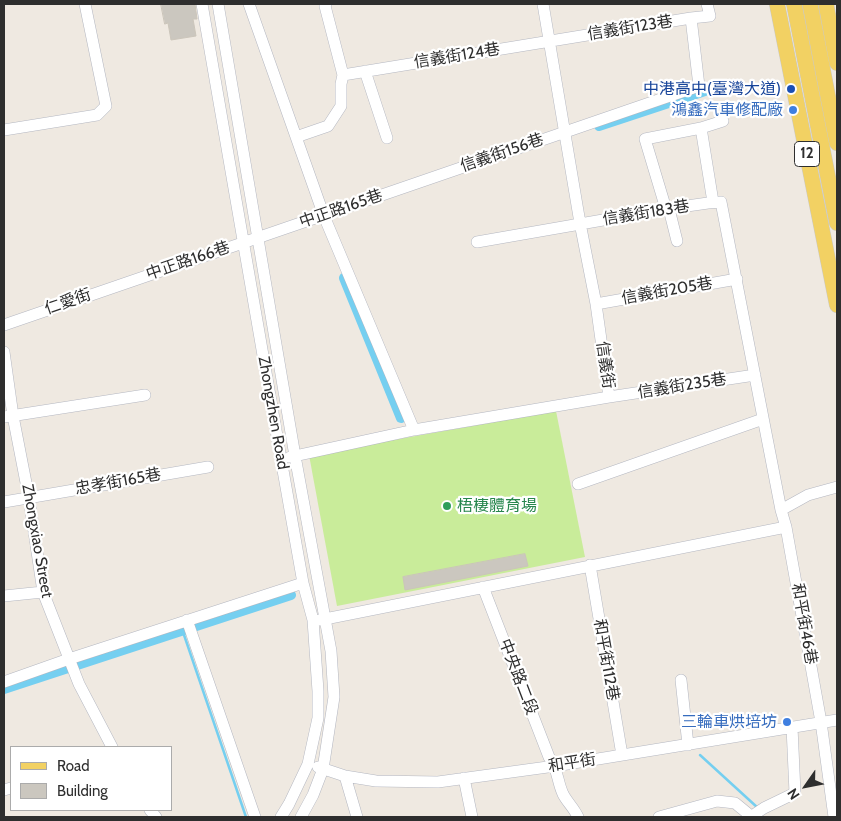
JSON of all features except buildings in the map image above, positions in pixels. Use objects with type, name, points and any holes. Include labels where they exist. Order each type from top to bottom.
[{"type":"main road","name":"12","points":[[778,4],[837,305]]},
{"type":"main road","name":"12","points":[[794,4],[837,223]]},
{"type":"main road","name":"12","points":[[810,4],[834,115],[837,143]]},
{"type":"main road","points":[[826,4],[837,62]]},
{"type":"street","points":[[4,130],[98,115],[106,106],[85,4]]},
{"type":"street","name":"Zhongzhen Road","points":[[202,4],[303,583],[312,620],[318,691],[318,718],[308,764],[281,817]]},
{"type":"street","name":"Zhongzhen Road","points":[[218,4],[330,650],[334,697],[323,770],[313,795],[301,817]]},
{"type":"street","points":[[249,4],[324,216],[414,430]]},
{"type":"street","points":[[296,137],[328,126],[341,106],[340,84],[343,75],[326,4]]},
{"type":"street","name":"信義街","points":[[281,459],[414,430],[609,397],[596,304],[580,223],[543,4]]},
{"type":"street","name":"信義街123巷","points":[[550,40],[710,16],[707,4]]},
{"type":"street","name":"信義街156巷","points":[[439,174],[699,86],[691,18]]},
{"type":"street","name":"信義街124巷","points":[[343,75],[550,40]]},
{"type":"street","points":[[365,71],[386,138]]},
{"type":"street","points":[[801,123],[834,115]]},
{"type":"street","points":[[677,241],[646,139],[701,128],[723,121]]},
{"type":"street","name":"信義街183巷","points":[[701,128],[713,202]]},
{"type":"street","name":"中正路165巷","points":[[243,242],[324,216],[439,174]]},
{"type":"street","name":"信義街183巷","points":[[477,242],[580,223],[721,202],[737,279]]},
{"type":"street","name":"中正路166巷","points":[[133,280],[243,242]]},
{"type":"street","name":"信義街205巷","points":[[596,304],[737,279]]},
{"type":"street","name":"和平街46巷","points":[[737,279],[781,510],[786,527],[821,722],[834,817]]},
{"type":"street","name":"仁愛街","points":[[4,325],[133,280]]},
{"type":"street","name":"Zhongxiao Street","points":[[4,352],[8,416],[29,498],[43,592],[79,684],[111,746]]},
{"type":"street","name":"信義街235巷","points":[[609,397],[755,374]]},
{"type":"street","points":[[8,416],[145,395]]},
{"type":"street","points":[[578,484],[764,419]]},
{"type":"street","name":"忠孝街165巷","points":[[4,502],[208,467]]},
{"type":"street","points":[[781,510],[808,495],[837,487]]},
{"type":"street","points":[[312,620],[326,619],[786,527]]},
{"type":"street","name":"和平街112巷","points":[[590,566],[622,755]]},
{"type":"street","points":[[4,682],[303,583]]},
{"type":"street","name":"中央路二段","points":[[483,587],[549,757],[555,766],[563,794],[574,808],[578,817]]},
{"type":"street","points":[[4,596],[43,592]]},
{"type":"street","points":[[187,620],[255,817]]},
{"type":"street","points":[[681,680],[688,745]]},
{"type":"street","name":"和平街","points":[[308,764],[345,776],[376,781],[438,782],[555,766],[837,720]]},
{"type":"street","points":[[658,817],[718,801],[735,803],[752,817],[764,808],[795,793],[792,727]]},
{"type":"street","points":[[345,776],[357,817]]},
{"type":"street","points":[[464,778],[472,817]]},
{"type":"green space","name":"梧棲體育場","points":[[556,411],[585,557],[337,606],[309,455]]},
{"type":"waterway","points":[[599,126],[705,91]]},
{"type":"waterway","points":[[344,278],[401,418]]},
{"type":"waterway","points":[[4,689],[291,595]]},
{"type":"waterway","points":[[183,632],[246,817]]},
{"type":"waterway","points":[[700,755],[758,808]]},
{"type":"place","name":"中港高中(臺灣大道)","points":[[791,89]]},
{"type":"place","name":"鴻鑫汽車修配廠","points":[[793,110]]},
{"type":"place","name":"梧棲體育場","points":[[447,506]]},
{"type":"place","name":"三輪車烘培坊","points":[[787,722]]}]
